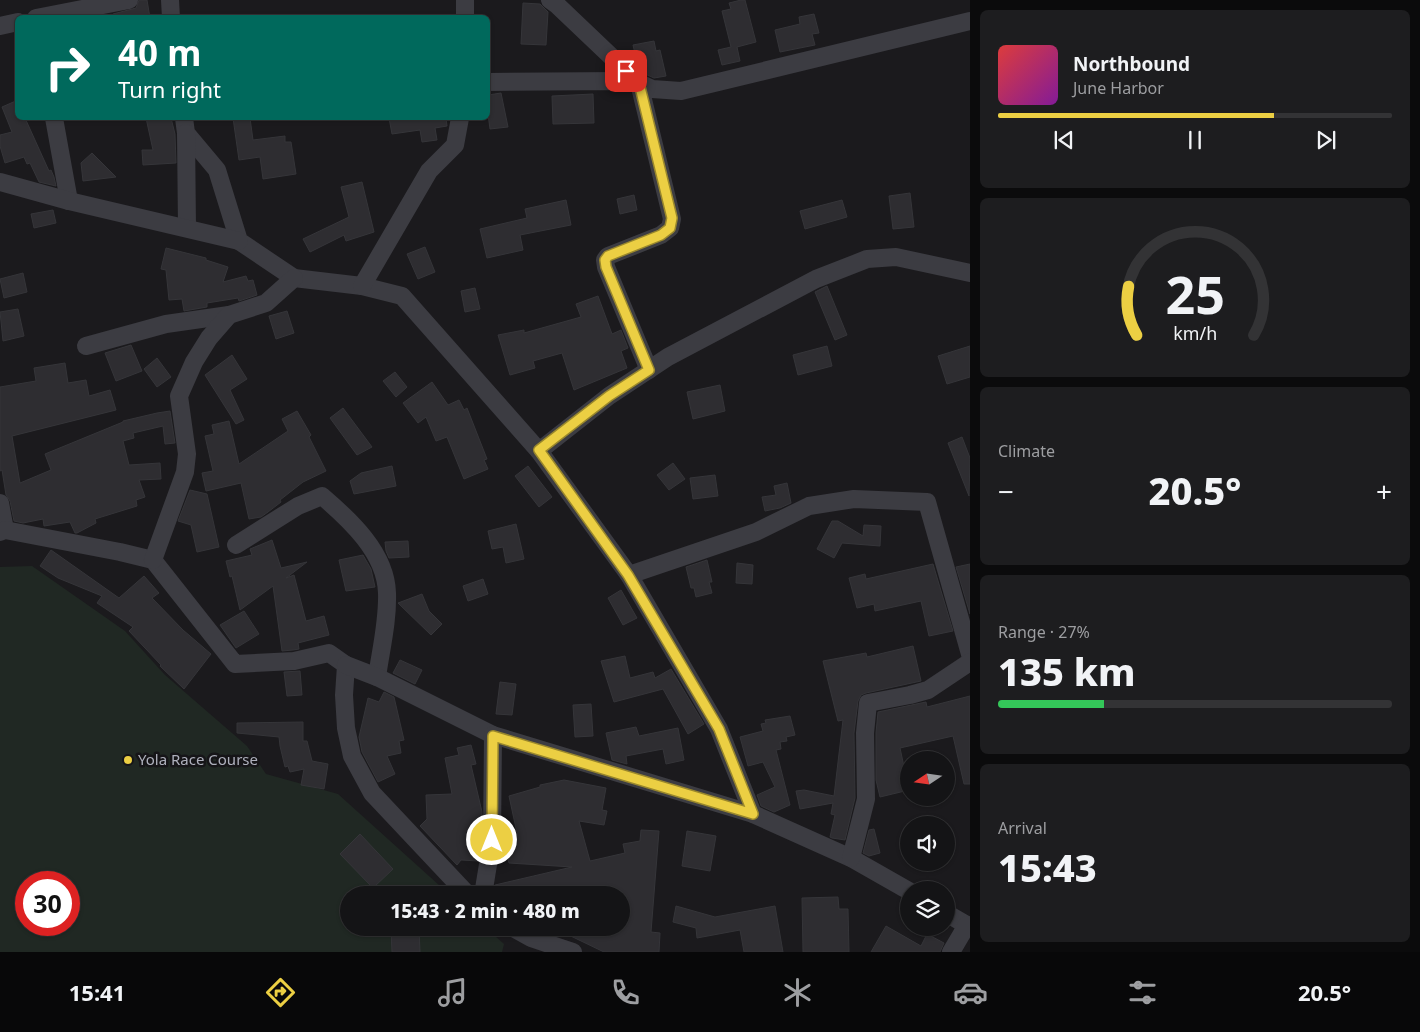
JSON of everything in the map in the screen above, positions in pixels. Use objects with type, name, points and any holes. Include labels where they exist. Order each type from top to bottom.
[{"type":"street","points":[[52,15],[129,0]]},
{"type":"street","points":[[170,0],[171,15]]},
{"type":"street","points":[[465,0],[465,15]]},
{"type":"street","points":[[550,0],[639,83],[672,218],[670,228],[661,235],[608,256],[605,260],[606,267],[649,370]]},
{"type":"street","points":[[490,82],[622,81],[639,83],[652,89],[681,91],[970,21]]},
{"type":"street","points":[[0,26],[15,23]]},
{"type":"street","points":[[54,120],[69,201]]},
{"type":"street","points":[[362,286],[429,171],[455,145],[460,120]]},
{"type":"street","points":[[185,125],[187,228]]},
{"type":"street","points":[[185,125],[217,170],[240,241]]},
{"type":"street","points":[[0,182],[69,201],[240,241],[294,278],[362,286],[402,296],[539,450],[628,575],[719,729],[753,814]]},
{"type":"street","points":[[539,450],[609,396],[668,357],[816,279],[867,259],[896,257],[970,273]]},
{"type":"street","points":[[86,346],[166,324],[229,315],[266,303],[294,278]]},
{"type":"street","points":[[153,560],[185,472],[188,454],[178,396],[194,362],[210,338],[229,315]]},
{"type":"street","points":[[236,545],[298,506],[322,496],[341,512],[369,544],[381,564],[387,591],[378,677]]},
{"type":"street","points":[[628,575],[756,532],[809,506],[854,499],[927,502],[970,654]]},
{"type":"street","points":[[0,503],[3,531],[120,552],[153,560],[235,664],[294,661],[328,653],[346,665],[378,677],[493,736],[753,814],[851,858],[900,886]]},
{"type":"street","points":[[851,858],[866,799],[865,733],[868,703],[928,690],[970,662]]},
{"type":"street","points":[[346,665],[344,694],[346,728],[352,756],[372,793],[460,886]]},
{"type":"street","points":[[484,886],[492,840],[493,736]]},
{"type":"street","points":[[950,952],[968,926],[955,918]]},
{"type":"street","points":[[521,936],[531,945],[573,952]]},
{"type":"shaded area","name":"Yola Race Course","points":[[32,566],[125,631],[165,675],[247,746],[266,774],[338,794],[440,886],[340,886],[340,936],[495,936],[504,944],[502,952],[0,952],[0,567]]},
{"type":"building","points":[[139,0],[147,0],[150,15],[113,15],[113,14],[136,8]]},
{"type":"building","points":[[745,0],[756,42],[737,47],[740,61],[722,65],[718,50],[731,47],[722,11],[731,9],[729,3]]},
{"type":"building","points":[[523,3],[540,4],[548,12],[546,45],[521,44]]},
{"type":"building","points":[[814,14],[819,33],[812,34],[815,45],[780,52],[775,30],[800,24],[799,17]]},
{"type":"building","points":[[654,41],[656,51],[660,50],[666,76],[654,78],[645,74],[638,67],[633,45]]},
{"type":"building","points":[[501,93],[508,127],[490,129],[490,95]]},
{"type":"building","points":[[593,94],[594,123],[553,124],[552,96]]},
{"type":"building","points":[[15,101],[15,120],[26,120],[49,171],[51,170],[56,186],[39,182],[30,163],[27,164],[24,157],[5,163],[0,146],[0,135],[12,132],[2,107]]},
{"type":"building","points":[[146,120],[172,120],[175,134],[176,163],[143,165],[142,150],[153,150]]},
{"type":"building","points":[[233,120],[250,120],[253,140],[285,136],[285,142],[291,142],[296,174],[263,179],[260,157],[239,160]]},
{"type":"building","points":[[389,120],[446,120],[447,126],[435,128],[437,140],[422,142],[420,130],[392,134]]},
{"type":"building","points":[[92,153],[116,177],[83,181],[81,163]]},
{"type":"building","points":[[362,182],[374,232],[346,241],[344,235],[310,252],[303,239],[349,217],[341,187]]},
{"type":"building","points":[[910,193],[914,227],[893,229],[889,196]]},
{"type":"building","points":[[634,195],[637,210],[620,214],[617,199]]},
{"type":"building","points":[[566,200],[571,225],[520,235],[523,250],[487,258],[480,229],[527,218],[525,209]]},
{"type":"building","points":[[842,200],[847,217],[805,229],[800,211]]},
{"type":"building","points":[[53,210],[56,223],[34,228],[31,214]]},
{"type":"building","points":[[425,247],[435,272],[418,279],[407,254]]},
{"type":"building","points":[[166,248],[206,258],[206,260],[228,267],[223,282],[246,276],[248,281],[253,280],[257,295],[239,301],[238,298],[207,303],[207,307],[184,311],[182,299],[169,300],[166,270],[161,269]]},
{"type":"building","points":[[23,273],[27,292],[4,298],[0,279]]},
{"type":"building","points":[[827,286],[847,335],[835,340],[815,292]]},
{"type":"building","points":[[475,288],[480,309],[465,312],[461,291]]},
{"type":"building","points":[[598,296],[612,334],[621,330],[628,348],[621,351],[627,368],[574,390],[562,353],[533,361],[535,368],[510,375],[498,335],[524,330],[524,333],[581,317],[576,304]]},
{"type":"building","points":[[18,309],[24,336],[3,341],[0,312]]},
{"type":"building","points":[[287,311],[294,333],[276,339],[269,316]]},
{"type":"building","points":[[131,345],[142,371],[116,381],[105,353]]},
{"type":"building","points":[[827,346],[832,366],[798,375],[793,355]]},
{"type":"building","points":[[970,346],[970,377],[947,384],[938,356]]},
{"type":"building","points":[[232,355],[247,379],[230,390],[244,420],[236,424],[205,375]]},
{"type":"building","points":[[157,358],[171,377],[157,387],[144,369]]},
{"type":"building","points":[[65,363],[68,383],[86,380],[89,396],[110,390],[116,410],[12,436],[20,483],[51,470],[45,454],[123,421],[170,411],[175,443],[165,444],[163,426],[133,433],[134,438],[123,441],[129,465],[160,463],[161,479],[139,480],[145,497],[136,500],[137,506],[95,519],[96,523],[77,533],[75,533],[70,522],[44,526],[43,519],[23,523],[14,521],[10,501],[6,495],[2,470],[0,471],[0,387],[36,381],[34,368]]},
{"type":"building","points":[[395,372],[407,387],[396,397],[383,381]]},
{"type":"building","points":[[432,382],[448,405],[459,400],[464,410],[467,408],[487,459],[484,460],[488,469],[464,479],[447,437],[436,441],[426,417],[418,423],[403,403]]},
{"type":"building","points":[[720,385],[725,411],[693,419],[687,392]]},
{"type":"building","points":[[343,408],[372,447],[357,455],[330,418]]},
{"type":"building","points":[[297,411],[311,435],[309,437],[326,471],[303,482],[261,517],[249,519],[241,483],[206,491],[202,473],[213,471],[205,436],[214,434],[212,425],[229,421],[239,464],[288,431],[282,419]]},
{"type":"building","points":[[962,437],[970,458],[969,496],[948,443]]},
{"type":"building","points":[[673,463],[685,479],[669,490],[657,475]]},
{"type":"building","points":[[392,466],[396,486],[354,494],[350,481],[361,473]]},
{"type":"building","points":[[528,466],[552,497],[539,507],[515,476]]},
{"type":"building","points":[[715,475],[718,496],[693,499],[690,478]]},
{"type":"building","points":[[787,483],[791,503],[780,508],[765,511],[762,497],[776,495],[774,486]]},
{"type":"building","points":[[190,490],[207,494],[219,547],[197,552],[191,525],[178,521]]},
{"type":"building","points":[[832,521],[838,521],[863,536],[864,525],[881,526],[880,546],[842,543],[834,558],[817,549]]},
{"type":"building","points":[[516,524],[524,559],[506,563],[503,547],[492,549],[488,531]]},
{"type":"building","points":[[272,540],[281,568],[307,562],[286,578],[294,575],[306,621],[324,616],[329,635],[298,643],[299,649],[282,651],[273,586],[240,610],[232,576],[230,577],[226,561],[252,555],[250,549]]},
{"type":"building","points":[[408,541],[409,557],[389,558],[385,542]]},
{"type":"building","points":[[51,550],[119,598],[144,576],[159,593],[152,598],[183,630],[211,654],[184,689],[160,666],[129,631],[133,627],[97,603],[102,596],[58,578],[40,566]]},
{"type":"building","points":[[363,555],[371,569],[375,587],[346,591],[339,560]]},
{"type":"building","points":[[707,560],[712,582],[709,582],[712,593],[696,597],[694,588],[691,588],[686,567]]},
{"type":"building","points":[[737,563],[753,565],[752,584],[736,583]]},
{"type":"building","points":[[933,564],[953,631],[929,636],[921,601],[875,611],[874,604],[857,608],[849,578],[865,574],[866,579]]},
{"type":"building","points":[[970,564],[970,614],[956,567]]},
{"type":"building","points":[[483,579],[488,594],[468,601],[463,586]]},
{"type":"building","points":[[621,590],[637,618],[623,625],[608,598]]},
{"type":"building","points":[[422,594],[429,611],[442,624],[431,635],[398,603]]},
{"type":"building","points":[[244,611],[259,634],[236,648],[220,625]]},
{"type":"building","points":[[913,646],[921,681],[866,693],[861,695],[858,701],[854,733],[855,798],[845,840],[832,838],[830,837],[835,815],[831,814],[833,803],[800,809],[796,791],[804,790],[834,796],[843,720],[838,721],[823,661],[866,653],[867,657]]},
{"type":"building","points":[[625,656],[630,678],[653,672],[655,678],[671,669],[704,724],[688,734],[663,689],[614,702],[601,661]]},
{"type":"building","points":[[400,660],[422,670],[415,684],[393,673]]},
{"type":"building","points":[[300,671],[302,695],[287,696],[284,672]]},
{"type":"building","points":[[500,682],[516,684],[512,715],[496,714]]},
{"type":"building","points":[[384,692],[394,697],[404,740],[399,741],[401,753],[387,756],[395,774],[378,782],[362,752],[359,737],[368,698],[379,702]]},
{"type":"building","points":[[970,696],[970,784],[964,784],[953,736],[900,748],[900,792],[880,797],[876,780],[878,712],[926,702],[927,707]]},
{"type":"building","points":[[591,704],[593,736],[575,737],[573,705]]},
{"type":"building","points":[[790,716],[795,735],[786,737],[787,741],[780,742],[781,749],[776,750],[790,805],[774,812],[761,806],[757,795],[775,787],[763,762],[748,766],[740,737],[763,731],[761,724],[766,723],[765,720]]},
{"type":"building","points":[[303,722],[303,741],[307,741],[312,761],[328,764],[324,789],[301,785],[304,769],[290,772],[288,766],[285,767],[279,737],[237,733],[237,723]]},
{"type":"building","points":[[636,727],[639,736],[678,728],[684,760],[666,764],[663,749],[626,756],[627,764],[612,760],[606,733]]},
{"type":"building","points":[[471,745],[476,764],[471,765],[482,812],[481,840],[478,861],[461,860],[457,865],[420,826],[427,819],[426,795],[452,794],[445,758],[459,755],[457,748]]},
{"type":"building","points":[[564,780],[606,788],[602,810],[607,811],[604,825],[579,821],[590,861],[625,853],[623,844],[640,841],[641,830],[659,831],[651,932],[660,933],[659,952],[604,952],[571,936],[630,936],[630,886],[495,886],[572,867],[509,863],[503,841],[518,838],[509,796],[540,787],[540,785]]},
{"type":"building","points":[[874,829],[880,853],[869,856],[863,853],[869,830]]},
{"type":"building","points":[[687,831],[716,836],[710,871],[682,866]]},
{"type":"building","points":[[360,834],[393,869],[375,886],[371,886],[340,854]]},
{"type":"building","points":[[838,897],[839,909],[848,909],[849,952],[803,952],[802,898]]},
{"type":"building","points":[[676,906],[715,917],[775,906],[783,952],[744,952],[740,930],[697,938],[696,928],[673,922]]},
{"type":"building","points":[[886,926],[900,934],[900,936],[904,936],[921,946],[926,936],[931,936],[944,943],[940,952],[871,952]]},
{"type":"building","points":[[391,936],[419,936],[420,952],[392,952]]},
{"type":"place","name":"Yola Race Course","points":[[128,760]]},
{"type":"route","points":[[492,840],[493,736],[753,814],[719,729],[628,575],[539,450],[609,396],[649,370],[606,267],[605,260],[608,256],[661,235],[670,228],[672,218],[639,83],[626,71]]}]
